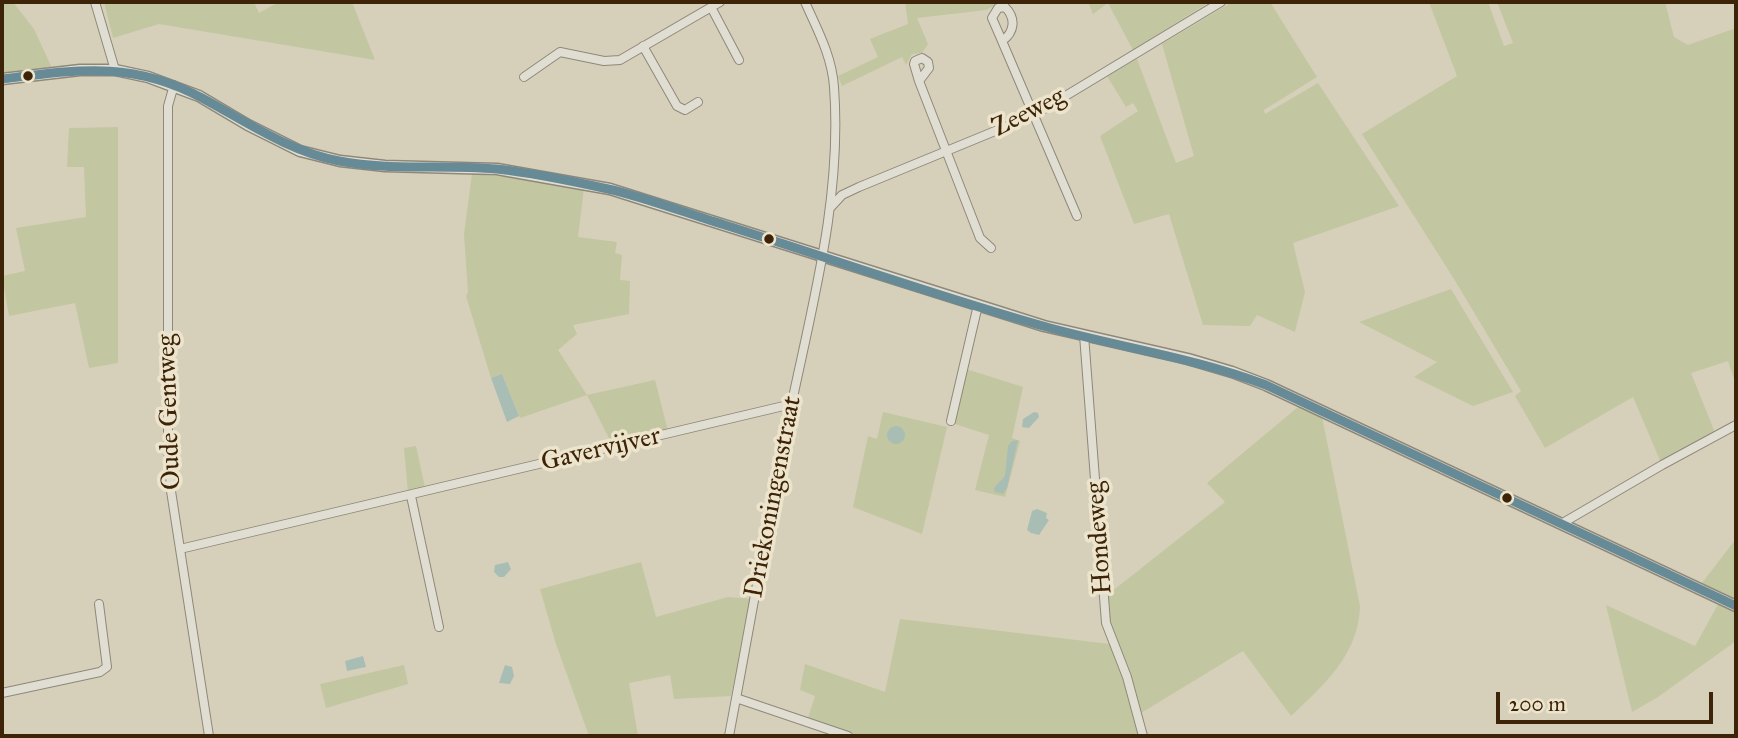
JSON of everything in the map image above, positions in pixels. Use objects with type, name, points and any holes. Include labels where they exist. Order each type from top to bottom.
[{"type":"street","points":[[95,2],[115,70]]},
{"type":"street","points":[[524,77],[560,52],[604,61],[620,60],[720,2]]},
{"type":"street","name":"Driekoningenstraat","points":[[729,736],[792,404],[823,257],[830,208],[835,127],[834,85],[827,52],[805,2]]},
{"type":"street","name":"Zeeweg","points":[[830,208],[842,195],[1034,115],[1221,2]]},
{"type":"street","points":[[711,7],[739,60]]},
{"type":"street","points":[[1002,41],[1077,216]]},
{"type":"street","points":[[643,46],[677,106],[685,110],[698,102]]},
{"type":"street","points":[[2,79],[80,70],[115,70],[148,77],[199,96],[248,125],[300,150],[340,161],[385,166],[497,169],[610,189],[1044,326],[1233,372],[1266,385],[1736,606]]},
{"type":"street","points":[[919,81],[981,238],[991,248]]},
{"type":"street","name":"Oude Gentweg","points":[[174,85],[168,106],[168,437],[171,491],[209,736]]},
{"type":"street","points":[[951,421],[978,305]]},
{"type":"street","name":"Hondeweg","points":[[1084,335],[1106,623],[1127,677],[1143,736]]},
{"type":"street","name":"Gavervijver","points":[[180,549],[792,404]]},
{"type":"street","points":[[1561,524],[1736,425]]},
{"type":"street","points":[[411,496],[439,627]]},
{"type":"street","points":[[2,693],[105,670],[107,656],[99,604]]},
{"type":"street","points":[[736,698],[848,736]]},
{"type":"green space","points":[[2,2],[13,2],[34,29],[52,68],[2,74]]},
{"type":"green space","points":[[104,2],[254,2],[259,13],[279,2],[352,2],[375,60],[159,24],[113,38]]},
{"type":"green space","points":[[905,2],[1009,3],[999,3],[986,10],[917,18],[928,44],[922,53],[912,54],[906,65],[902,57],[842,86],[838,76],[878,57],[870,39],[908,24]]},
{"type":"green space","points":[[1088,2],[1209,2],[1133,50],[1108,3],[1093,14]]},
{"type":"green space","points":[[1232,2],[1270,2],[1317,77],[1264,110],[1265,114],[1318,83],[1399,206],[1293,243],[1305,292],[1295,332],[1257,315],[1250,326],[1203,325],[1169,214],[1134,224],[1100,136],[1138,111],[1133,103],[1126,107],[1107,76],[1137,59],[1176,163],[1194,156],[1162,44]]},
{"type":"green space","points":[[1429,2],[1488,2],[1504,46],[1513,43],[1497,2],[1665,2],[1674,37],[1688,45],[1736,28],[1736,385],[1728,361],[1691,373],[1716,435],[1662,465],[1633,397],[1545,448],[1515,396],[1521,391],[1362,134],[1457,76]]},
{"type":"green space","points":[[118,127],[118,363],[89,368],[75,303],[9,316],[2,276],[25,271],[16,228],[86,217],[84,167],[67,167],[69,128]]},
{"type":"green space","points":[[472,174],[558,181],[584,188],[578,237],[617,242],[615,253],[622,255],[620,280],[630,281],[629,314],[573,325],[577,334],[558,350],[587,395],[520,418],[502,374],[491,378],[466,296],[468,292],[464,234]]},
{"type":"green space","points":[[1451,289],[1513,392],[1473,406],[1414,377],[1437,362],[1359,322]]},
{"type":"green space","points":[[966,369],[1023,387],[1012,438],[1020,441],[1005,497],[975,490],[989,435],[952,423]]},
{"type":"green space","points":[[655,380],[668,431],[612,444],[587,395]]},
{"type":"green space","points":[[1298,407],[1322,417],[1360,606],[1358,623],[1346,654],[1327,680],[1291,716],[1243,651],[1141,713],[1130,671],[1110,626],[1106,596],[1225,502],[1207,483]]},
{"type":"green space","points":[[883,412],[947,427],[922,534],[853,507],[868,436],[877,439]]},
{"type":"green space","points":[[416,446],[425,488],[408,493],[404,448]]},
{"type":"green space","points":[[1736,539],[1736,641],[1658,697],[1632,712],[1606,605],[1695,646],[1721,599],[1698,588]]},
{"type":"green space","points":[[641,562],[656,617],[728,597],[752,599],[731,696],[674,699],[670,675],[629,683],[638,736],[589,736],[556,644],[540,589]]},
{"type":"green space","points":[[900,619],[1110,644],[1120,666],[1140,736],[855,736],[807,721],[815,696],[800,690],[805,664],[885,692]]},
{"type":"green space","points":[[404,665],[408,684],[326,708],[320,684]]},
{"type":"shaded area","points":[[502,374],[519,416],[507,422],[491,378]]},
{"type":"shaded area","points":[[1034,412],[1038,413],[1039,417],[1029,428],[1022,427],[1023,419]]},
{"type":"shaded area","points":[[892,426],[900,426],[905,435],[903,442],[892,444],[887,439],[887,431]]},
{"type":"shaded area","points":[[1018,440],[1007,488],[1003,494],[995,492],[994,488],[1005,476],[1008,446],[1012,441]]},
{"type":"shaded area","points":[[1037,509],[1047,513],[1046,518],[1049,520],[1039,535],[1027,530],[1032,511]]},
{"type":"shaded area","points":[[508,562],[511,569],[504,577],[499,577],[494,572],[495,565]]},
{"type":"shaded area","points":[[363,656],[366,667],[347,671],[345,661]]},
{"type":"shaded area","points":[[505,665],[512,667],[514,676],[510,684],[499,683]]},
{"type":"transit line","points":[[2,79],[79,71],[127,73],[152,78],[202,98],[268,135],[320,156],[378,166],[497,169],[608,189],[653,201],[1003,314],[1238,375],[1266,385],[1736,606]]}]
